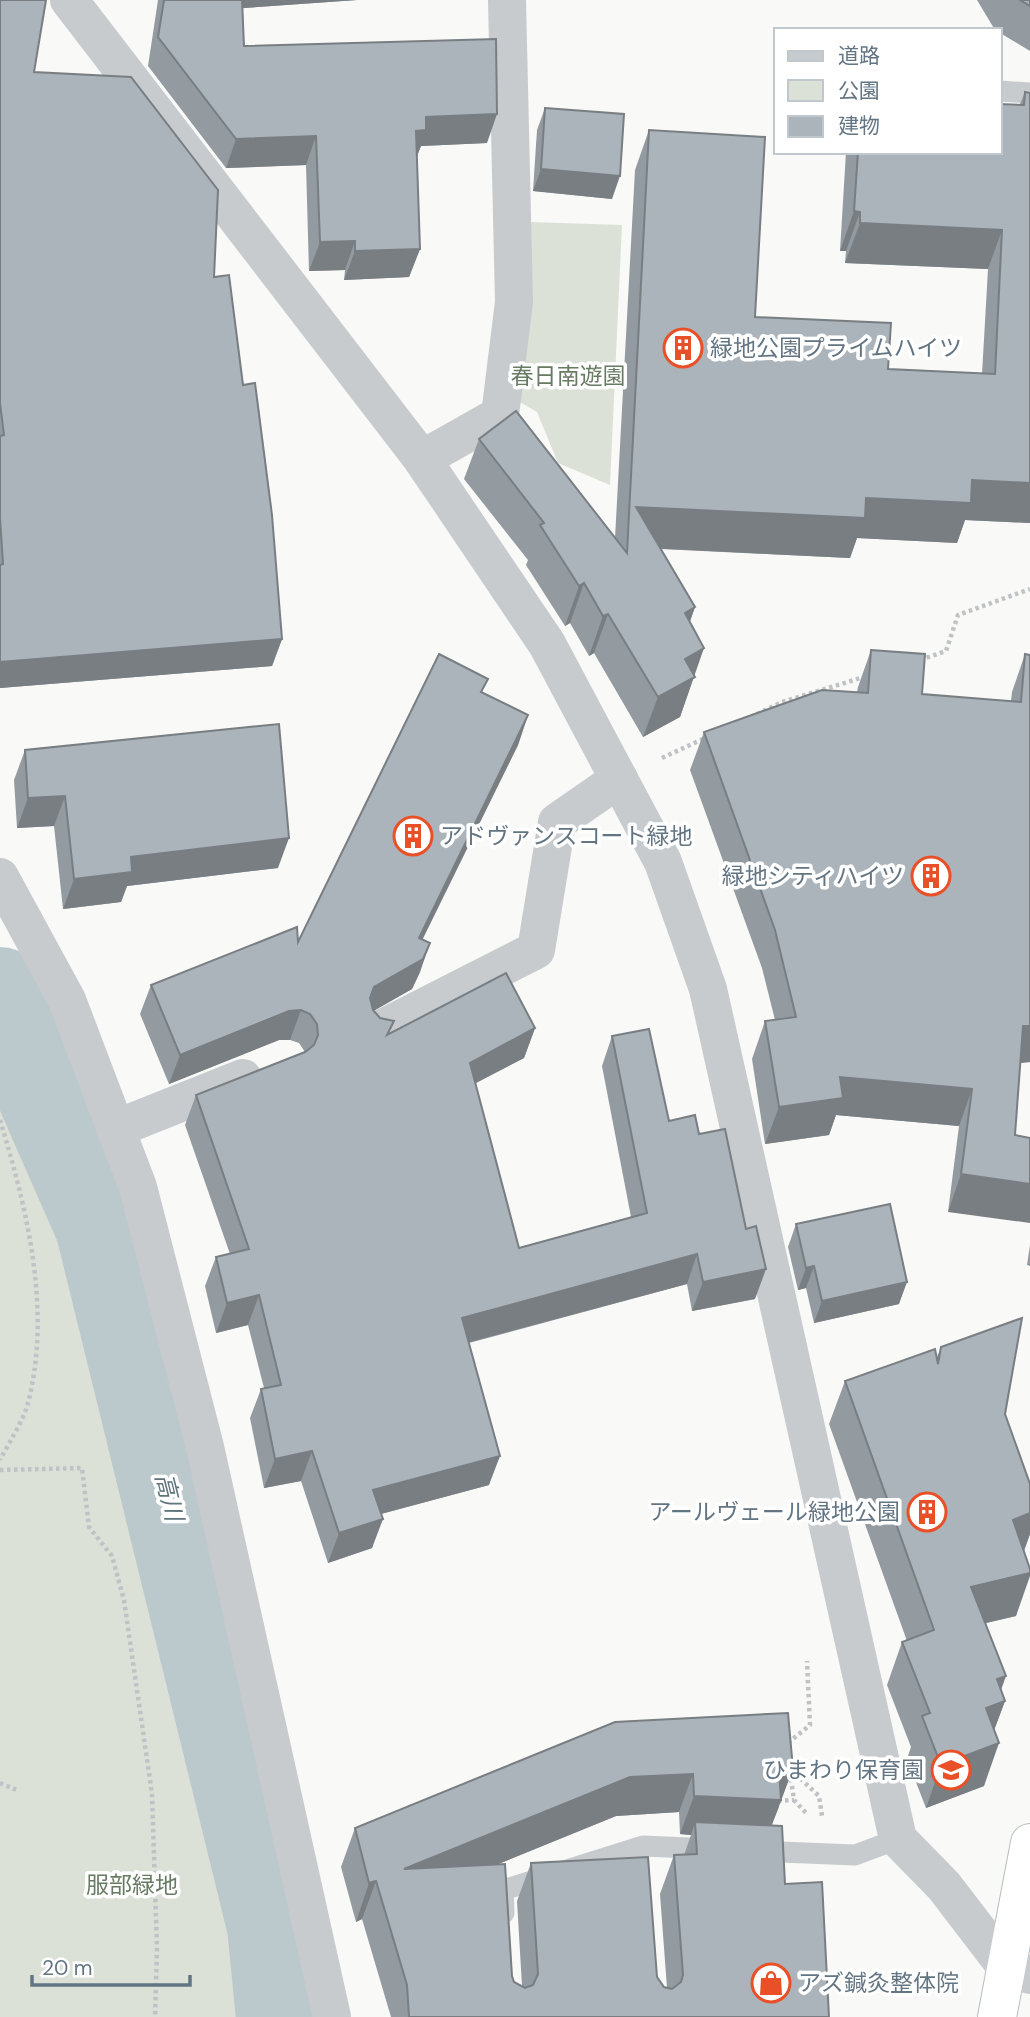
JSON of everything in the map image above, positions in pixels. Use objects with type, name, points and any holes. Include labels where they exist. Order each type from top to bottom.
[{"type":"highway","points":[[997,2017],[1018,1971],[1030,1843]]},
{"type":"street","points":[[69,0],[422,459],[547,643],[663,862],[708,989],[898,1839],[944,1886],[1018,1971]]},
{"type":"street","points":[[422,459],[500,415],[514,302],[507,0]]},
{"type":"street","points":[[382,1029],[536,950],[557,822],[619,779]]},
{"type":"street","points":[[0,877],[67,1000],[138,1187],[205,1447],[332,2017]]},
{"type":"street","points":[[115,1129],[274,1066]]},
{"type":"lane","points":[[1002,91],[1030,93]]},
{"type":"lane","points":[[506,1931],[503,1889],[643,1846],[855,1855],[898,1839]]},
{"type":"lane","points":[[643,1846],[645,1872]]},
{"type":"path","points":[[908,663],[946,651],[958,615],[1030,589]]},
{"type":"path","points":[[744,720],[782,702],[870,675]]},
{"type":"path","points":[[619,779],[707,737]]},
{"type":"path","points":[[0,1120],[31,1243],[38,1350],[27,1406],[0,1460]]},
{"type":"path","points":[[0,1470],[82,1468],[89,1527],[112,1556],[124,1600],[152,1794],[157,1948],[155,2017]]},
{"type":"path","points":[[786,1745],[810,1725],[807,1655]]},
{"type":"path","points":[[778,1801],[794,1800],[788,1757]]},
{"type":"path","points":[[790,1769],[819,1796],[822,1817]]},
{"type":"path","points":[[0,1783],[19,1791]]},
{"type":"green space","name":"春日南遊園","points":[[529,222],[622,225],[610,485],[558,463],[537,412],[518,401]]},
{"type":"green space","name":"服部緑地","points":[[0,984],[117,1196],[298,2017],[0,2017]]},
{"type":"building","points":[[0,0],[46,0],[34,72],[131,77],[218,190],[214,277],[229,275],[243,385],[255,383],[272,515],[282,639],[0,662],[0,565],[3,564],[0,436],[4,435],[0,403]]},
{"type":"building","points":[[164,0],[242,0],[244,46],[496,39],[497,114],[426,117],[426,130],[416,131],[420,249],[355,251],[355,241],[320,242],[316,136],[236,139],[158,37]]},
{"type":"building","points":[[1025,92],[1030,93],[1030,483],[972,480],[971,503],[866,498],[865,518],[636,507],[695,607],[685,613],[704,648],[685,659],[695,677],[658,697],[608,614],[603,616],[584,583],[579,586],[540,525],[544,523],[479,439],[516,411],[627,553],[649,130],[765,137],[755,317],[891,323],[888,369],[995,374],[1002,230],[860,223],[860,212],[854,211],[858,154],[1002,154],[1002,104],[1024,105]]},
{"type":"building","points":[[545,108],[624,114],[620,176],[541,169]]},
{"type":"building","points":[[871,650],[925,654],[922,694],[1021,702],[1025,654],[1030,655],[1030,1026],[1023,1026],[1015,1135],[1030,1138],[1030,1184],[961,1174],[972,1089],[840,1077],[843,1098],[779,1107],[765,1021],[796,1017],[775,930],[704,732],[822,690],[868,693]]},
{"type":"building","points":[[439,654],[488,679],[481,692],[528,715],[419,938],[430,943],[423,959],[374,987],[370,998],[373,1010],[380,1018],[394,1021],[387,1035],[506,973],[535,1028],[470,1063],[519,1248],[647,1213],[612,1036],[649,1029],[669,1121],[695,1115],[699,1134],[725,1129],[746,1229],[756,1226],[766,1269],[703,1282],[697,1254],[462,1318],[500,1456],[373,1490],[383,1519],[339,1533],[312,1451],[275,1459],[261,1389],[281,1385],[259,1295],[227,1303],[216,1257],[249,1249],[196,1095],[305,1052],[314,1045],[318,1035],[317,1024],[310,1014],[301,1010],[289,1011],[180,1055],[151,985],[297,927],[298,942]]},
{"type":"building","points":[[279,724],[289,838],[131,857],[132,872],[74,879],[65,796],[28,798],[25,750]]},
{"type":"building","points":[[890,1204],[907,1282],[822,1301],[814,1266],[806,1268],[796,1224]]},
{"type":"building","points":[[1022,1318],[1005,1414],[1030,1484],[1030,1513],[1013,1520],[1030,1573],[971,1587],[1006,1676],[997,1679],[1005,1701],[986,1708],[999,1743],[941,1765],[922,1716],[930,1713],[902,1642],[934,1630],[845,1381],[935,1349],[938,1364],[941,1347]]},
{"type":"building","points":[[788,1713],[793,1769],[779,1769],[781,1800],[694,1796],[693,1774],[630,1777],[404,1869],[505,1864],[512,1976],[514,1982],[525,1988],[533,1985],[538,1974],[531,1863],[648,1857],[657,1977],[664,1987],[672,1989],[681,1982],[683,1975],[674,1855],[697,1854],[695,1822],[782,1826],[785,1884],[822,1882],[829,2017],[409,2017],[407,1985],[376,1881],[369,1883],[355,1828],[615,1722]]},
{"type":"waterway","name":"高川","points":[[0,994],[102,1226],[274,1926],[283,2017]]},
{"type":"place","name":"緑地公園プライムハイツ","points":[[683,348]]},
{"type":"place","name":"アドヴァンスコート緑地","points":[[413,836]]},
{"type":"place","name":"緑地シティハイツ","points":[[931,876]]},
{"type":"place","name":"アールヴェール緑地公園","points":[[927,1512]]},
{"type":"place","name":"ひまわり保育園","points":[[951,1770]]},
{"type":"place","name":"アズ鍼灸整体院","points":[[771,1983]]}]
